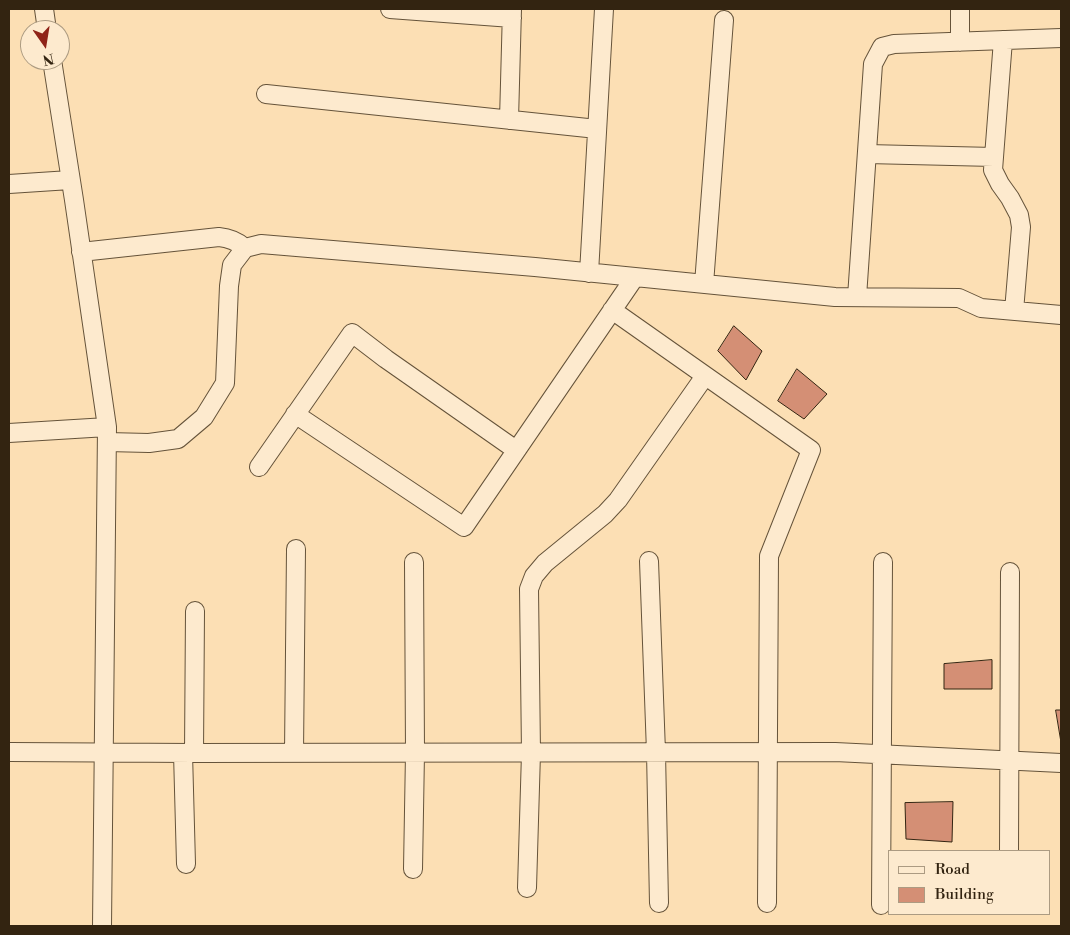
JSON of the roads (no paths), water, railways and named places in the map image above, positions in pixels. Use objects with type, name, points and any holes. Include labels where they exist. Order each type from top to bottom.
[{"type":"street","points":[[390,9],[512,13],[509,120]]},
{"type":"street","points":[[589,273],[604,9]]},
{"type":"street","points":[[960,9],[960,42]]},
{"type":"street","points":[[704,284],[724,20]]},
{"type":"street","points":[[857,297],[873,64],[882,47],[894,44],[1061,38]]},
{"type":"street","points":[[1003,40],[993,170],[1019,215],[1021,227],[1014,311]]},
{"type":"street","points":[[54,70],[107,434],[102,926]]},
{"type":"street","points":[[266,94],[598,129]]},
{"type":"street","points":[[867,154],[994,157]]},
{"type":"street","points":[[9,184],[70,180]]},
{"type":"street","points":[[81,252],[219,236],[230,238],[245,248]]},
{"type":"street","points":[[9,433],[107,434],[150,443],[178,439],[204,417],[224,383],[228,286],[232,265],[245,248],[262,244],[835,297],[959,298],[981,308],[1061,315]]},
{"type":"street","points":[[295,414],[464,527],[634,277]]},
{"type":"street","points":[[612,310],[811,450],[769,556],[767,903]]},
{"type":"street","points":[[259,467],[352,333],[516,450]]},
{"type":"street","points":[[528,888],[531,753],[529,589],[534,576],[545,563],[605,514],[618,500],[705,376]]},
{"type":"street","points":[[294,753],[296,549]]},
{"type":"street","points":[[649,561],[659,903]]},
{"type":"street","points":[[413,869],[415,753],[414,562]]},
{"type":"street","points":[[881,905],[883,562]]},
{"type":"street","points":[[1010,572],[1010,850]]},
{"type":"street","points":[[186,864],[195,611]]},
{"type":"street","points":[[9,752],[835,752],[1061,763]]}]
